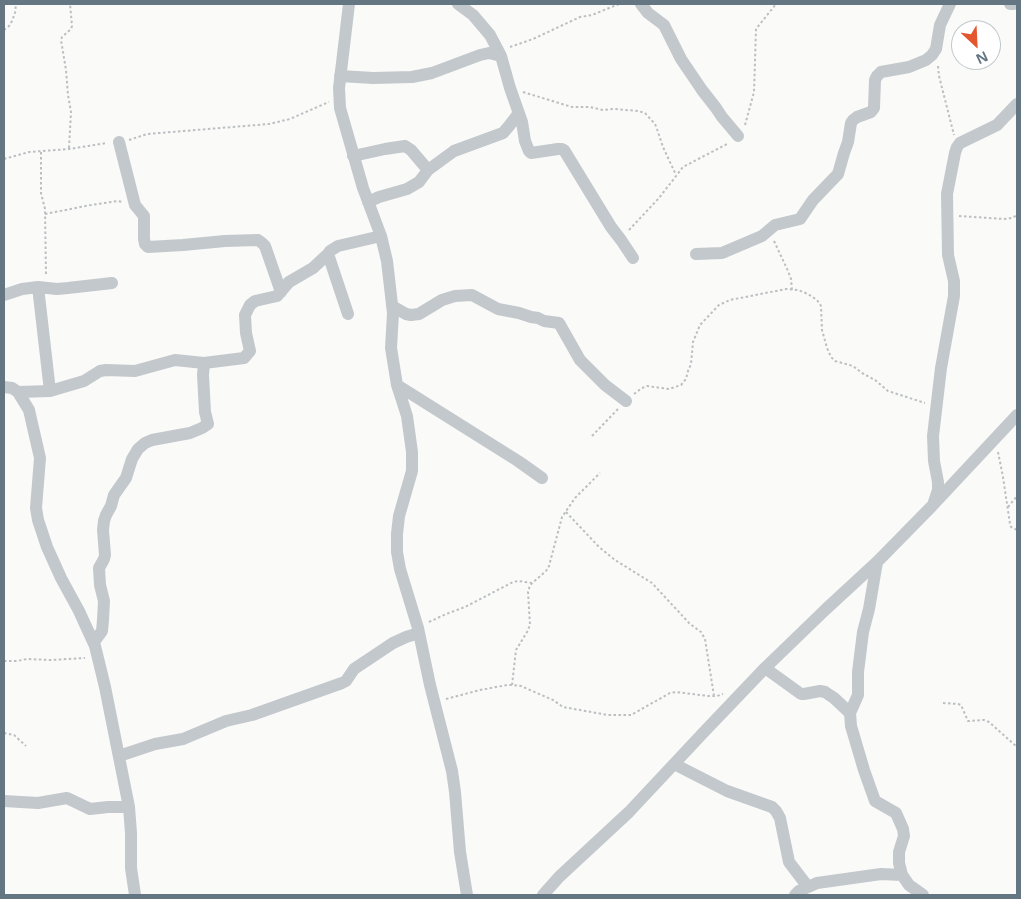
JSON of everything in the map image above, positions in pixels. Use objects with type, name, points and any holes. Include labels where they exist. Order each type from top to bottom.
[{"type":"street","points":[[349,4],[340,76],[340,108],[353,156],[381,236],[387,261],[393,313],[391,348],[397,384],[407,416],[412,452],[412,471],[399,516],[397,552],[452,771],[460,852],[467,895]]},
{"type":"street","points":[[458,4],[473,15],[490,35],[500,54],[522,122],[525,141],[529,151],[531,153],[558,149],[564,150],[611,228],[633,258]]},
{"type":"street","points":[[641,4],[648,13],[664,25],[682,59],[702,90],[738,136]]},
{"type":"street","points":[[696,254],[722,253],[753,240],[780,224],[800,219],[813,200],[838,174],[848,142],[851,123],[857,117],[871,112],[874,108],[875,80],[877,76],[882,72],[909,67],[926,60],[932,55],[936,48],[940,25],[950,4]]},
{"type":"street","points":[[340,76],[373,78],[412,77],[432,73],[480,55],[489,53],[500,54]]},
{"type":"street","points":[[932,506],[938,490],[933,436],[941,368],[954,296],[954,281],[948,256],[947,194],[957,146],[997,125],[1017,104]]},
{"type":"street","points":[[368,202],[378,197],[407,189],[419,182],[428,170],[454,151],[503,133],[518,112]]},
{"type":"street","points":[[119,142],[136,205],[144,216],[144,239],[148,247],[225,240],[258,240],[264,246],[281,292]]},
{"type":"street","points":[[353,156],[405,146],[411,150],[428,170]]},
{"type":"street","points":[[18,392],[50,392],[84,381],[100,371],[106,370],[135,370],[175,360],[204,363],[244,358],[250,351],[246,333],[246,315],[250,305],[255,301],[274,298],[289,282],[313,268],[330,251],[338,246],[381,236]]},
{"type":"street","points":[[328,254],[348,314]]},
{"type":"street","points":[[4,294],[22,289],[42,287],[68,288],[112,283]]},
{"type":"street","points":[[42,287],[50,392]]},
{"type":"street","points":[[392,306],[411,315],[418,314],[442,300],[455,296],[472,295],[498,309],[559,323],[580,360],[605,385],[626,401]]},
{"type":"street","points":[[94,642],[102,631],[104,620],[104,601],[99,568],[105,555],[103,530],[106,515],[114,494],[126,478],[132,459],[138,449],[145,443],[190,433],[207,426],[203,375],[204,363]]},
{"type":"street","points":[[397,384],[542,478]]},
{"type":"street","points":[[4,388],[12,388],[18,392],[29,410],[40,458],[36,508],[38,520],[61,578],[94,642],[98,657],[129,807],[131,868],[135,895]]},
{"type":"street","points":[[543,895],[629,812],[765,668],[877,562],[1017,416]]},
{"type":"street","points":[[877,562],[863,632],[858,672],[858,695],[850,713],[851,726],[864,770],[876,801],[896,813],[904,829],[899,852],[902,875],[909,885],[923,895]]},
{"type":"street","points":[[119,756],[155,744],[183,738],[342,683],[346,681],[354,670],[393,643],[418,630]]},
{"type":"street","points":[[765,668],[801,694],[820,690],[825,692],[850,713]]},
{"type":"street","points":[[674,764],[727,791],[776,811],[780,818],[789,862],[808,887]]},
{"type":"street","points":[[4,801],[38,803],[67,798],[90,809],[129,807]]},
{"type":"street","points":[[795,895],[799,891],[817,883],[881,874],[902,875]]},
{"type":"path","points":[[4,30],[12,22],[16,4]]},
{"type":"path","points":[[69,149],[71,112],[61,40],[71,30],[72,26],[70,4]]},
{"type":"path","points":[[500,54],[580,18],[619,4]]},
{"type":"path","points":[[621,240],[659,198],[683,167],[736,139],[744,130],[754,92],[756,29],[776,4]]},
{"type":"path","points":[[938,67],[957,146]]},
{"type":"path","points":[[510,88],[572,107],[645,113],[655,124],[676,175]]},
{"type":"path","points":[[4,159],[29,152],[119,142],[147,134],[268,124],[290,119],[339,98]]},
{"type":"path","points":[[41,152],[41,193],[45,214],[42,287]]},
{"type":"path","points":[[45,214],[118,201],[136,205]]},
{"type":"path","points":[[947,215],[1004,219],[1017,216]]},
{"type":"path","points":[[769,230],[788,271],[792,290]]},
{"type":"path","points":[[592,436],[626,401],[642,388],[647,386],[669,389],[681,385],[686,379],[691,364],[693,342],[700,326],[719,305],[730,300],[786,289],[798,290],[808,294],[817,300],[821,306],[822,330],[831,357],[853,366],[888,390],[937,406]]},
{"type":"path","points":[[995,438],[1010,524],[1017,530]]},
{"type":"path","points":[[512,685],[516,650],[530,625],[528,592],[532,583],[549,566],[562,517],[575,498],[600,473]]},
{"type":"path","points":[[1008,507],[1017,496]]},
{"type":"path","points":[[566,512],[599,547],[615,560],[652,583],[690,624],[701,632],[705,639],[714,696]]},
{"type":"path","points":[[418,630],[446,614],[465,608],[513,582],[532,583]]},
{"type":"path","points":[[4,661],[98,657]]},
{"type":"path","points":[[434,702],[480,690],[512,685],[522,686],[554,700],[563,708],[608,715],[631,715],[670,693],[714,696],[724,694]]},
{"type":"path","points":[[943,703],[961,705],[968,721],[984,720],[989,722],[1017,748]]},
{"type":"path","points":[[4,733],[14,735],[26,746]]}]
